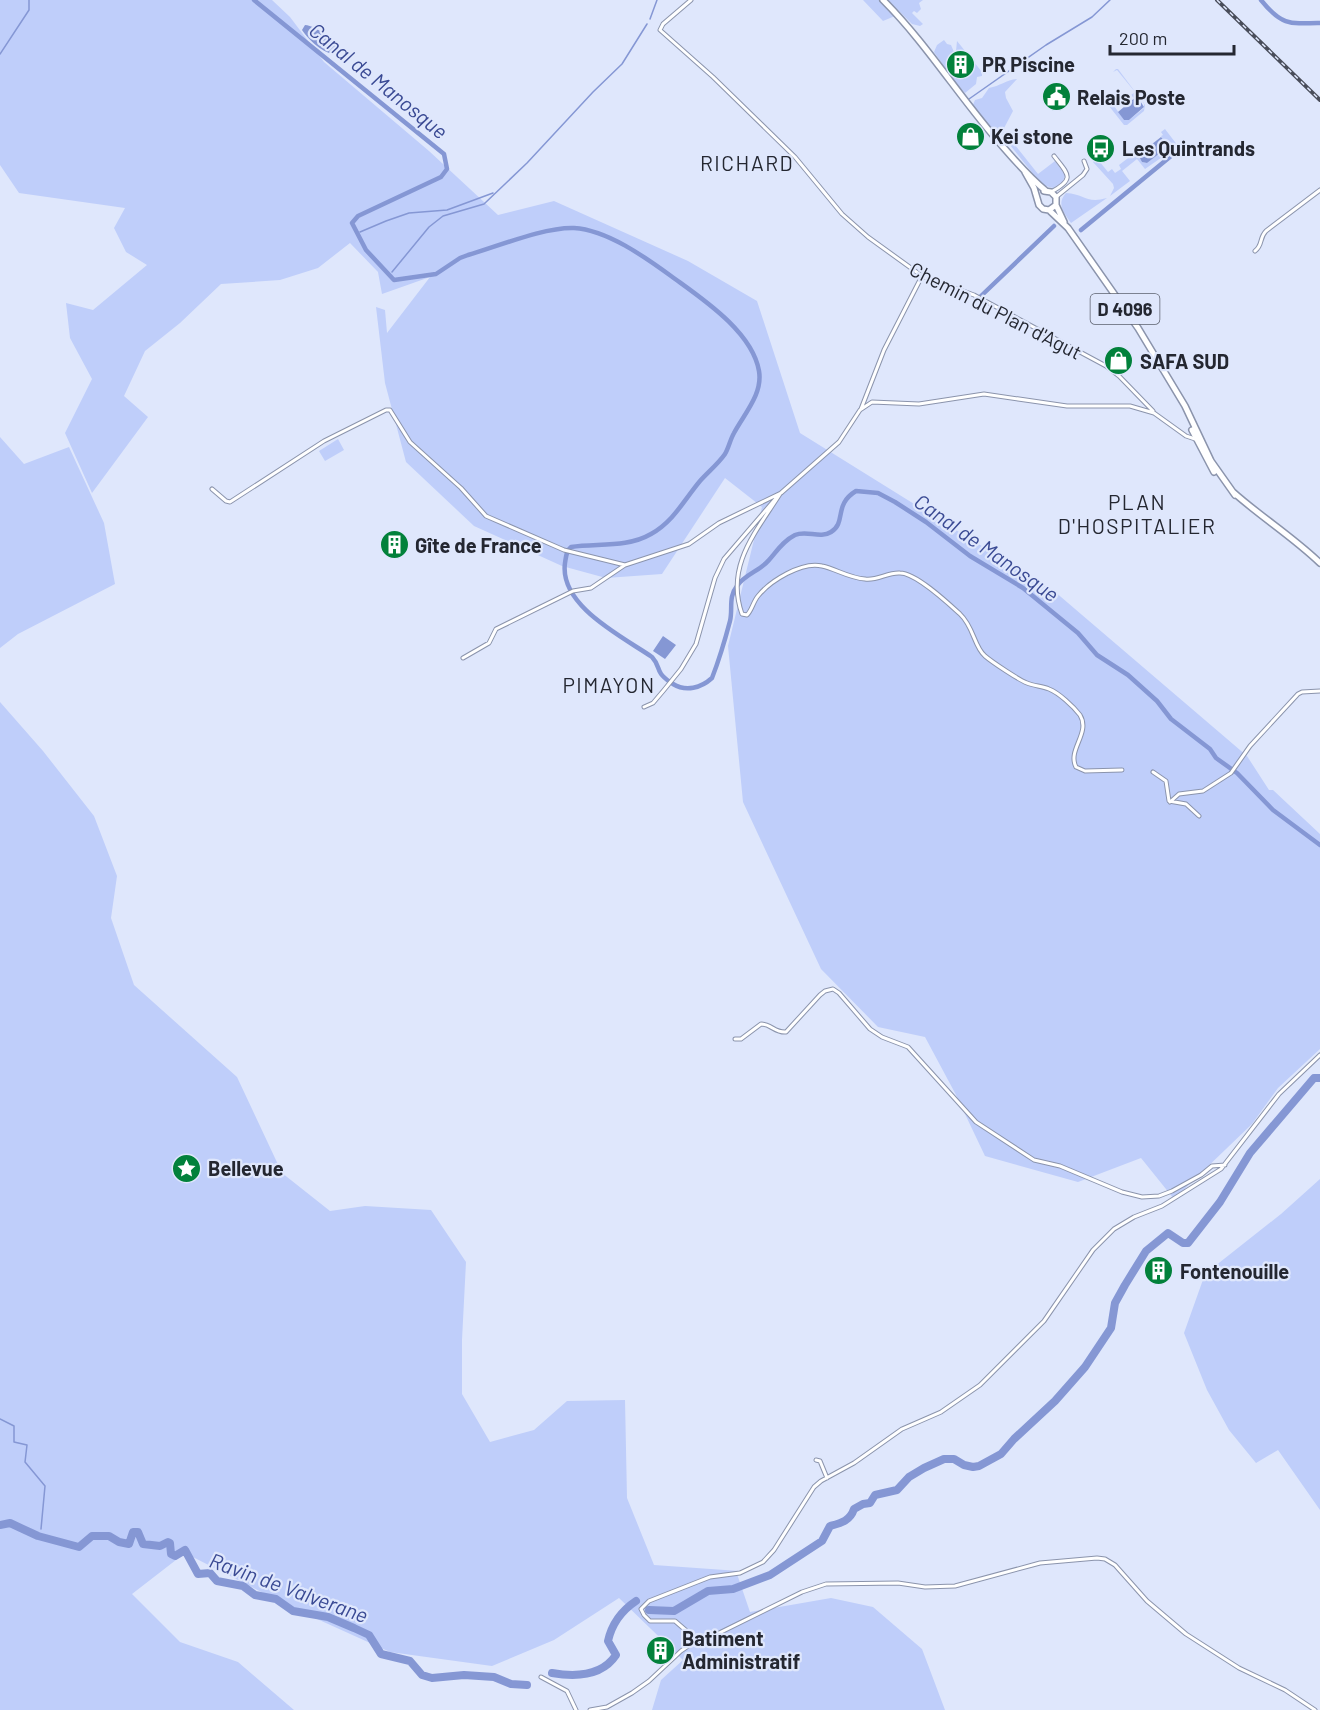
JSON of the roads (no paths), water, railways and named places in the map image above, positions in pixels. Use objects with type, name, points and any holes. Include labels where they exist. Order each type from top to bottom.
[{"type":"main road","points":[[883,0],[1026,172],[1056,197],[1056,205],[1049,210],[1041,208],[1026,172]]},
{"type":"main road","points":[[1037,200],[1040,194],[1049,191]]},
{"type":"main road","name":"D 4096","points":[[1056,205],[1068,228],[1138,328],[1177,392],[1211,461],[1235,495]]},
{"type":"main road","name":"D 4096","points":[[1049,210],[1068,228]]},
{"type":"main road","name":"D 4096","points":[[1177,392],[1196,439],[1215,474],[1235,495],[1320,562]]},
{"type":"street","name":"Chemin du Plan d'Agut","points":[[691,0],[663,24],[660,30],[713,76],[795,157],[842,214],[868,237],[922,276],[979,297],[1106,366],[1119,376],[1154,413]]},
{"type":"street","points":[[1049,191],[1065,184],[1067,179],[1067,173],[1054,156]]},
{"type":"street","points":[[1056,197],[1083,176],[1086,168],[1084,161]]},
{"type":"street","points":[[1255,251],[1261,246],[1264,232],[1320,190]]},
{"type":"street","points":[[644,707],[653,703],[664,690],[681,669],[696,644],[715,578],[724,559],[781,493],[839,442],[860,410],[881,357],[922,276]]},
{"type":"street","points":[[860,410],[872,402],[919,404],[984,394],[1067,406],[1130,406],[1154,413],[1186,436],[1198,440],[1211,461]]},
{"type":"street","points":[[212,489],[224,500],[230,502],[324,441],[390,410],[410,442],[470,497],[486,516],[564,550],[625,565]]},
{"type":"street","points":[[465,657],[489,643],[496,629],[571,592],[591,588],[625,565],[689,544],[719,522],[781,493]]},
{"type":"street","points":[[781,493],[751,538],[738,570],[736,583],[741,612],[747,615],[763,591],[804,566],[820,565],[865,579],[898,573],[909,575],[962,616],[970,626],[985,656],[1025,682],[1055,692],[1077,712],[1083,728],[1074,758],[1076,767],[1084,771],[1122,770]]},
{"type":"street","points":[[1170,802],[1179,794],[1203,791],[1233,771],[1250,746],[1298,694],[1320,691]]},
{"type":"street","points":[[1153,772],[1167,783],[1170,802]]},
{"type":"street","points":[[1170,802],[1186,804],[1199,816]]},
{"type":"street","points":[[735,1039],[741,1039],[761,1024],[769,1025],[780,1032],[786,1032],[820,995],[833,989],[870,1029],[882,1037],[908,1047],[976,1122],[1034,1160],[1060,1166],[1122,1192],[1142,1197],[1164,1195],[1201,1175],[1214,1165],[1225,1165]]},
{"type":"street","points":[[697,1640],[677,1621],[652,1622],[641,1609],[649,1601],[710,1577],[740,1573],[763,1562],[774,1550],[814,1487],[854,1463],[902,1429],[935,1415],[981,1385],[1044,1321],[1093,1250],[1114,1229],[1134,1217],[1162,1206],[1209,1178],[1225,1165],[1279,1094],[1320,1055]]},
{"type":"street","points":[[816,1460],[820,1461],[827,1478]]},
{"type":"street","points":[[590,1710],[607,1707],[632,1693],[697,1640],[709,1639],[802,1592],[826,1584],[898,1583],[925,1587],[956,1586],[1040,1563],[1097,1558],[1106,1559],[1115,1565],[1147,1601],[1186,1634],[1239,1668],[1285,1690],[1315,1710]]},
{"type":"street","points":[[542,1677],[567,1691],[576,1710]]},
{"type":"waterway","points":[[0,54],[29,10],[29,0]]},
{"type":"waterway","name":"Canal de Manosque","points":[[254,0],[444,154],[447,169],[441,177],[358,216],[352,223],[366,250],[394,280],[436,274],[460,258],[535,234],[574,228],[587,230],[612,239],[661,269],[710,305],[747,342],[759,371],[758,388],[752,404],[722,458],[659,529],[632,541],[571,547],[566,556],[566,579],[572,593],[582,606],[610,630],[652,657],[662,675],[670,682]]},
{"type":"waterway","points":[[650,19],[657,0]]},
{"type":"waterway","points":[[969,99],[1046,45],[1092,17],[1110,0]]},
{"type":"waterway","points":[[1261,0],[1280,19],[1293,23],[1320,23]]},
{"type":"waterway","points":[[392,272],[429,227],[443,216],[484,204],[527,163],[622,64],[647,24]]},
{"type":"waterway","points":[[1081,230],[1182,147]]},
{"type":"waterway","points":[[360,232],[409,213],[447,210],[493,193]]},
{"type":"waterway","points":[[981,296],[1054,226]]},
{"type":"waterway","name":"Canal de Manosque","points":[[673,684],[683,688],[693,688],[712,678],[730,621],[734,590],[740,582],[765,564],[791,537],[804,533],[822,535],[831,532],[836,528],[845,502],[856,491],[878,493],[926,522],[970,556],[1023,588],[1078,633],[1097,655],[1128,675],[1157,701],[1171,719],[1237,773],[1273,810],[1320,845]]},
{"type":"waterway","name":"Ravin de Valverane","points":[[649,1610],[674,1611],[708,1591],[733,1589],[770,1575],[822,1541],[830,1526],[848,1519],[854,1509],[870,1503],[875,1495],[897,1490],[909,1477],[944,1459],[954,1459],[973,1467],[1001,1454],[1055,1401],[1085,1367],[1111,1328],[1115,1303],[1146,1251],[1168,1233],[1183,1243],[1188,1243],[1220,1202],[1250,1153],[1314,1078],[1320,1078]]},
{"type":"waterway","points":[[0,1419],[14,1426],[14,1442],[27,1445],[25,1462],[45,1486],[41,1529]]},
{"type":"waterway","name":"Ravin de Valverane","points":[[0,1525],[10,1523],[38,1536],[79,1547],[92,1536],[109,1536],[119,1542],[129,1544],[133,1532],[138,1532],[143,1544],[160,1546],[168,1542],[171,1554],[175,1556],[185,1550],[198,1574],[210,1573],[217,1581],[243,1586],[255,1595],[276,1599],[293,1611],[328,1617],[369,1635],[381,1654],[410,1661],[422,1675],[432,1678],[464,1675],[494,1677],[511,1684],[527,1685]]},
{"type":"waterway","name":"Ravin de Valverane","points":[[552,1673],[579,1675],[596,1671],[610,1662],[616,1655],[608,1641],[612,1629],[622,1613],[636,1601]]},
{"type":"railway","points":[[1217,0],[1320,100]]},
{"type":"place","name":"PR Piscine","points":[[961,64]]},
{"type":"place","name":"Relais Poste","points":[[1056,97]]},
{"type":"place","name":"Kei stone","points":[[970,136]]},
{"type":"place","name":"Les Quintrands","points":[[1101,148]]},
{"type":"place","name":"SAFA SUD","points":[[1119,361]]},
{"type":"place","name":"Gîte de France","points":[[394,545]]},
{"type":"place","name":"Bellevue","points":[[187,1168]]},
{"type":"place","name":"Fontenouille","points":[[1159,1271]]},
{"type":"place","name":"Batiment Administratif","points":[[661,1650]]},
{"type":"district","name":"RICHARD","points":[[747,162]]},
{"type":"district","name":"PLAN D'HOSPITALIER","points":[[1137,513]]},
{"type":"district","name":"PIMAYON","points":[[609,684]]}]
